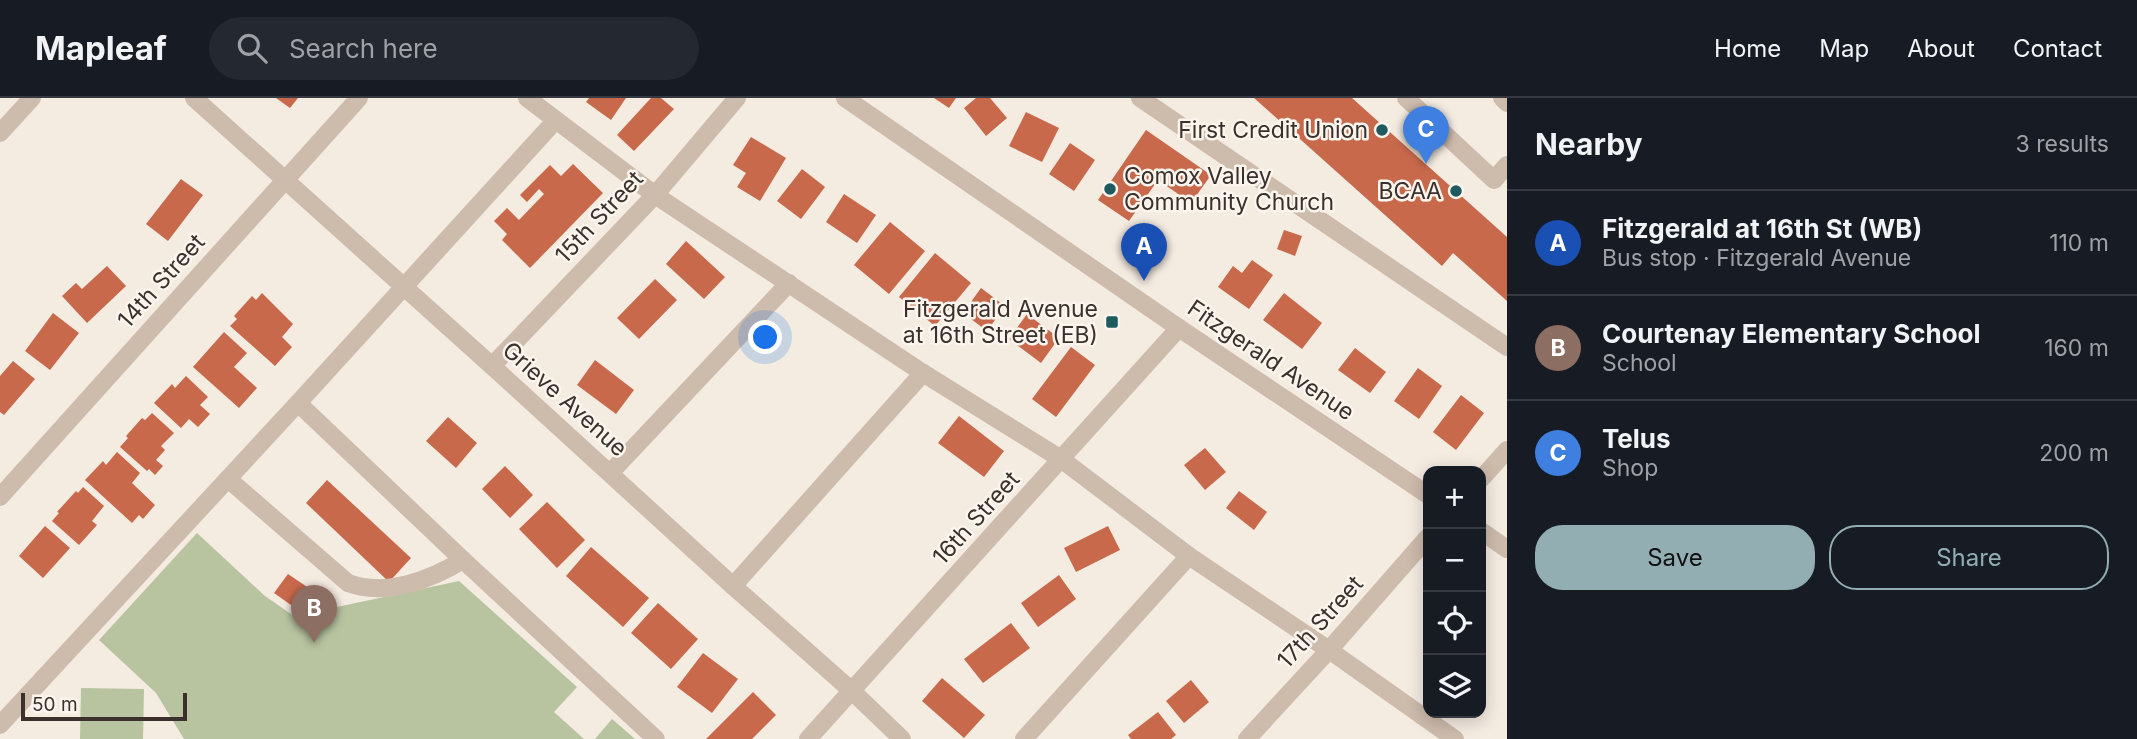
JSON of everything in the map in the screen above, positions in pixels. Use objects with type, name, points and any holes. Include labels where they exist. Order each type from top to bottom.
[{"type":"street","points":[[0,133],[32,98]]},
{"type":"street","name":"Grieve Avenue","points":[[194,98],[902,739]]},
{"type":"street","name":"14th Street","points":[[0,497],[359,98]]},
{"type":"street","points":[[527,98],[654,195],[923,373],[1061,459],[1189,556],[1455,739]]},
{"type":"street","name":"15th Street","points":[[492,366],[654,195],[737,98]]},
{"type":"street","name":"Fitzgerald Avenue","points":[[845,98],[1423,492]]},
{"type":"street","points":[[1140,98],[1507,347]]},
{"type":"street","points":[[1502,98],[1507,103]]},
{"type":"street","points":[[1417,102],[1494,180],[1507,165]]},
{"type":"street","points":[[0,725],[555,121]]},
{"type":"street","points":[[610,473],[789,283]]},
{"type":"street","name":"16th Street","points":[[808,739],[1179,328]]},
{"type":"street","points":[[733,586],[923,373]]},
{"type":"street","points":[[298,403],[463,561],[656,739]]},
{"type":"street","points":[[1486,473],[1507,450]]},
{"type":"street","points":[[228,479],[348,583],[362,588],[411,583],[463,561]]},
{"type":"street","points":[[1486,534],[1507,549]]},
{"type":"street","name":"17th Street","points":[[1247,739],[1423,543]]},
{"type":"street","points":[[1024,739],[1189,556]]},
{"type":"green space","points":[[197,533],[265,596],[304,623],[325,600],[337,607],[459,581],[577,687],[554,712],[584,739],[184,739],[156,693],[99,640]]},
{"type":"green space","points":[[81,688],[144,689],[143,739],[80,739]]},
{"type":"green space","points":[[612,719],[635,739],[595,739]]},
{"type":"building","points":[[276,98],[298,98],[290,108]]},
{"type":"building","points":[[589,98],[626,98],[611,120],[586,102]]},
{"type":"building","points":[[651,98],[661,98],[674,109],[634,151],[617,135]]},
{"type":"building","points":[[934,98],[956,98],[949,108]]},
{"type":"building","points":[[976,98],[990,98],[1007,118],[986,136],[964,108]]},
{"type":"building","points":[[1254,98],[1352,98],[1507,237],[1507,301],[1453,253],[1442,266]]},
{"type":"building","points":[[1026,112],[1059,128],[1042,162],[1009,146]]},
{"type":"building","points":[[1146,130],[1211,175],[1191,203],[1158,180],[1129,221],[1098,200]]},
{"type":"building","points":[[751,137],[786,158],[760,201],[737,187],[746,173],[733,165]]},
{"type":"building","points":[[1070,143],[1095,160],[1074,191],[1049,174]]},
{"type":"building","points":[[573,164],[603,193],[530,268],[502,240],[507,234],[494,221],[507,208],[519,220],[544,194],[539,189],[527,202],[520,195],[550,165],[561,176]]},
{"type":"building","points":[[802,169],[825,187],[801,219],[777,201]]},
{"type":"building","points":[[181,179],[203,195],[168,241],[146,224]]},
{"type":"building","points":[[844,194],[876,215],[857,243],[826,222]]},
{"type":"building","points":[[890,222],[925,251],[889,294],[854,265]]},
{"type":"building","points":[[1284,230],[1302,236],[1295,256],[1277,249]]},
{"type":"building","points":[[686,241],[725,277],[704,299],[666,264]]},
{"type":"building","points":[[935,253],[971,283],[935,326],[899,297]]},
{"type":"building","points":[[1252,260],[1273,275],[1249,309],[1218,287],[1233,266],[1242,273]]},
{"type":"building","points":[[107,266],[126,286],[87,323],[62,296],[76,283],[82,289]]},
{"type":"building","points":[[655,279],[677,300],[639,339],[617,318]]},
{"type":"building","points":[[981,288],[1005,306],[987,331],[963,313]]},
{"type":"building","points":[[262,293],[293,324],[282,337],[292,347],[275,366],[230,326],[237,319],[234,316],[252,296],[256,300]]},
{"type":"building","points":[[1284,293],[1322,323],[1302,349],[1263,320]]},
{"type":"building","points":[[53,313],[79,333],[50,370],[25,351]]},
{"type":"building","points":[[1027,314],[1059,338],[1041,363],[1009,339]]},
{"type":"building","points":[[224,332],[247,353],[234,367],[257,388],[239,408],[193,367]]},
{"type":"building","points":[[1071,347],[1095,365],[1056,417],[1032,399]]},
{"type":"building","points":[[1355,348],[1386,372],[1370,393],[1338,370]]},
{"type":"building","points":[[595,360],[634,390],[616,414],[577,385]]},
{"type":"building","points":[[13,361],[35,379],[4,415],[0,412],[0,376]]},
{"type":"building","points":[[1418,368],[1442,386],[1419,419],[1394,401]]},
{"type":"building","points":[[186,376],[208,397],[200,405],[210,414],[198,427],[189,419],[181,428],[154,403],[172,384],[175,388]]},
{"type":"building","points":[[1461,395],[1484,413],[1456,450],[1433,432]]},
{"type":"building","points":[[152,413],[174,433],[161,446],[165,450],[156,460],[163,466],[155,475],[120,447],[142,418],[145,420]]},
{"type":"building","points":[[959,416],[1004,451],[984,477],[938,443]]},
{"type":"building","points":[[448,417],[477,443],[456,468],[426,441]]},
{"type":"building","points":[[1205,448],[1226,472],[1205,490],[1184,465]]},
{"type":"building","points":[[117,452],[140,473],[132,483],[155,505],[143,519],[139,515],[132,523],[85,480],[103,461],[106,465]]},
{"type":"building","points":[[505,466],[533,495],[510,518],[482,489]]},
{"type":"building","points":[[327,480],[411,558],[389,582],[306,503]]},
{"type":"building","points":[[83,487],[104,506],[92,521],[97,525],[79,545],[52,521],[76,491],[78,493]]},
{"type":"building","points":[[1239,491],[1267,512],[1254,530],[1226,508]]},
{"type":"building","points":[[547,502],[585,540],[557,568],[519,529]]},
{"type":"building","points":[[45,526],[70,548],[43,578],[19,556]]},
{"type":"building","points":[[1108,526],[1120,550],[1076,572],[1064,548]]},
{"type":"building","points":[[591,547],[649,598],[623,627],[566,576]]},
{"type":"building","points":[[288,574],[319,595],[305,615],[274,593]]},
{"type":"building","points":[[1059,575],[1076,599],[1038,627],[1021,603]]},
{"type":"building","points":[[658,603],[698,639],[671,669],[631,633]]},
{"type":"building","points":[[1011,623],[1030,648],[983,683],[964,659]]},
{"type":"building","points":[[703,653],[738,679],[712,713],[677,687]]},
{"type":"building","points":[[942,678],[985,715],[964,738],[922,701]]},
{"type":"building","points":[[1191,680],[1209,702],[1184,723],[1166,701]]},
{"type":"building","points":[[753,692],[776,715],[752,739],[706,739]]},
{"type":"building","points":[[1158,712],[1176,735],[1171,739],[1131,739],[1128,735]]},
{"type":"place","name":"First Credit Union","points":[[1382,130]]},
{"type":"place","name":"Telus","points":[[1426,164]]},
{"type":"place","name":"Comox Valley Community Church","points":[[1110,189]]},
{"type":"place","name":"BCAA","points":[[1456,191]]},
{"type":"place","name":"Fitzgerald at 16th St (WB)","points":[[1144,281]]},
{"type":"place","name":"Fitzgerald Avenue at 16th Street (EB)","points":[[1112,322]]},
{"type":"place","name":"Courtenay Elementary School","points":[[314,643]]}]
